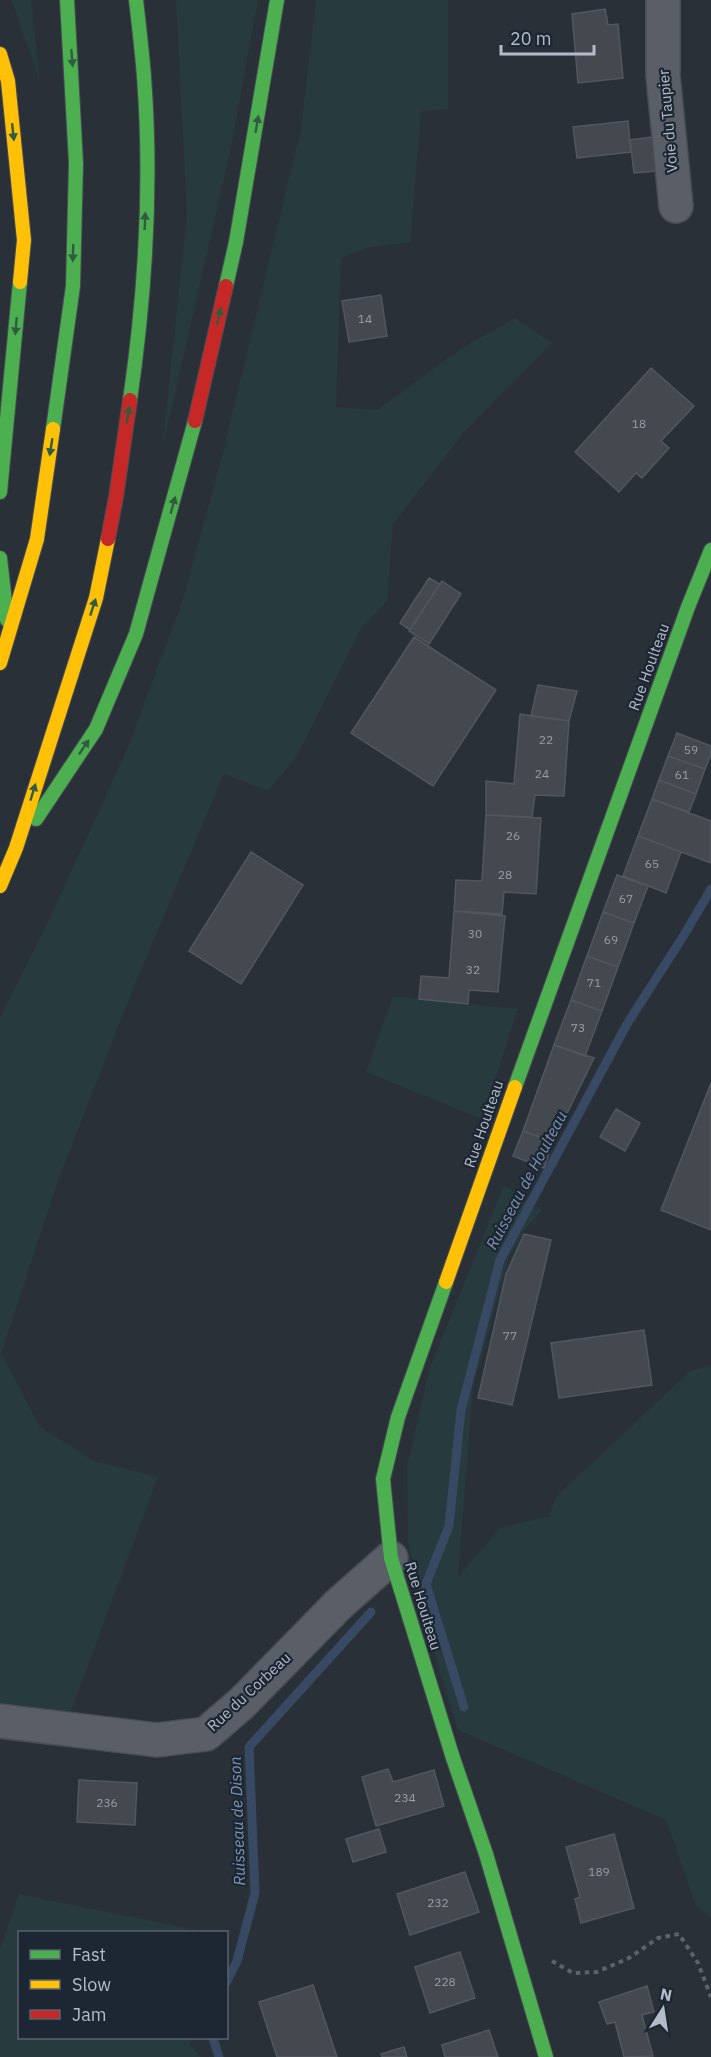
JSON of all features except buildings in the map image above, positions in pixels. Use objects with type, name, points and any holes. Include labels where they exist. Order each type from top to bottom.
[{"type":"main road","points":[[0,663],[37,539],[73,285],[76,163],[67,0]]},
{"type":"main road","points":[[0,886],[16,848],[45,751],[96,598],[116,497],[128,417],[142,290],[147,166],[144,78],[136,0]]},
{"type":"main road","points":[[16,848],[96,729],[136,634],[191,436],[236,242],[278,0]]},
{"type":"main road","points":[[0,54],[8,81],[24,240],[0,492]]},
{"type":"main road","name":"Rue Houlteau","points":[[512,1940],[391,1558],[383,1479],[398,1417],[542,1011],[711,550]]},
{"type":"main road","points":[[0,558],[9,637]]},
{"type":"main road","points":[[512,1940],[546,2057]]},
{"type":"street","name":"Voie du Taupier","points":[[663,0],[663,76],[676,206]]},
{"type":"street","name":"Rue du Corbeau","points":[[0,1721],[157,1740],[206,1734],[242,1703],[339,1604],[391,1558]]},
{"type":"path","points":[[512,1940],[573,1973],[597,1972],[629,1959],[658,1938],[679,1934],[698,1963],[711,1997]]},
{"type":"green space","points":[[12,0],[31,0],[40,83]]},
{"type":"green space","points":[[176,0],[258,0],[231,148],[162,450],[187,215]]},
{"type":"green space","points":[[316,0],[448,0],[448,109],[421,111],[410,243],[369,247],[341,258],[336,407],[377,410],[462,348],[515,318],[552,343],[465,431],[393,524],[387,601],[361,629],[297,756],[268,791],[224,774],[132,991],[58,1181],[1,1353],[40,1427],[94,1461],[158,1477],[68,1719],[0,1711],[0,1017],[48,922],[126,752],[182,602],[221,460],[301,129]]},
{"type":"green space","points":[[393,996],[518,1009],[482,1119],[366,1072]]},
{"type":"green space","points":[[504,1185],[542,1210],[525,1229],[508,1260],[473,1387],[458,1577],[500,1528],[549,1516],[556,1497],[690,1371],[711,1365],[711,1918],[696,1906],[666,1820],[458,1730],[424,1621],[408,1542],[407,1467],[429,1370]]},
{"type":"green space","points":[[19,1894],[202,1931],[18,1931],[18,2039],[192,2039],[190,2045],[201,2057],[0,2057],[0,1949]]},
{"type":"waterway","name":"Ruisseau de Houlteau","points":[[464,1707],[426,1584],[449,1526],[461,1410],[500,1260],[627,1024],[711,889]]},
{"type":"waterway","name":"Ruisseau de Dison","points":[[228,1979],[237,1961],[255,1893],[249,1747],[371,1612]]},
{"type":"waterway","name":"Ruisseau de Dison","points":[[213,2039],[219,2057]]},
{"type":"traffic: fast","points":[[53,429],[73,286],[76,163],[67,0]]},
{"type":"traffic: fast","points":[[130,400],[140,320],[147,198],[146,117],[136,0]]},
{"type":"traffic: fast","points":[[226,286],[236,242],[277,0]]},
{"type":"traffic: fast","points":[[0,492],[20,282]]},
{"type":"traffic: fast","points":[[36,819],[96,729],[136,634],[195,421]]},
{"type":"traffic: fast","points":[[515,1087],[688,607],[711,550]]},
{"type":"traffic: fast","points":[[0,558],[7,620]]},
{"type":"traffic: fast","points":[[446,1282],[398,1417],[383,1479],[391,1558],[453,1758],[486,1854],[546,2057]]},
{"type":"traffic: slow","points":[[0,54],[8,81],[24,240],[20,282]]},
{"type":"traffic: slow","points":[[0,663],[37,539],[53,429]]},
{"type":"traffic: slow","points":[[0,886],[16,848],[96,598],[108,539]]},
{"type":"traffic: slow","points":[[446,1282],[515,1087]]},
{"type":"traffic: jam","points":[[195,421],[226,286]]},
{"type":"traffic: jam","points":[[108,539],[130,400]]}]
